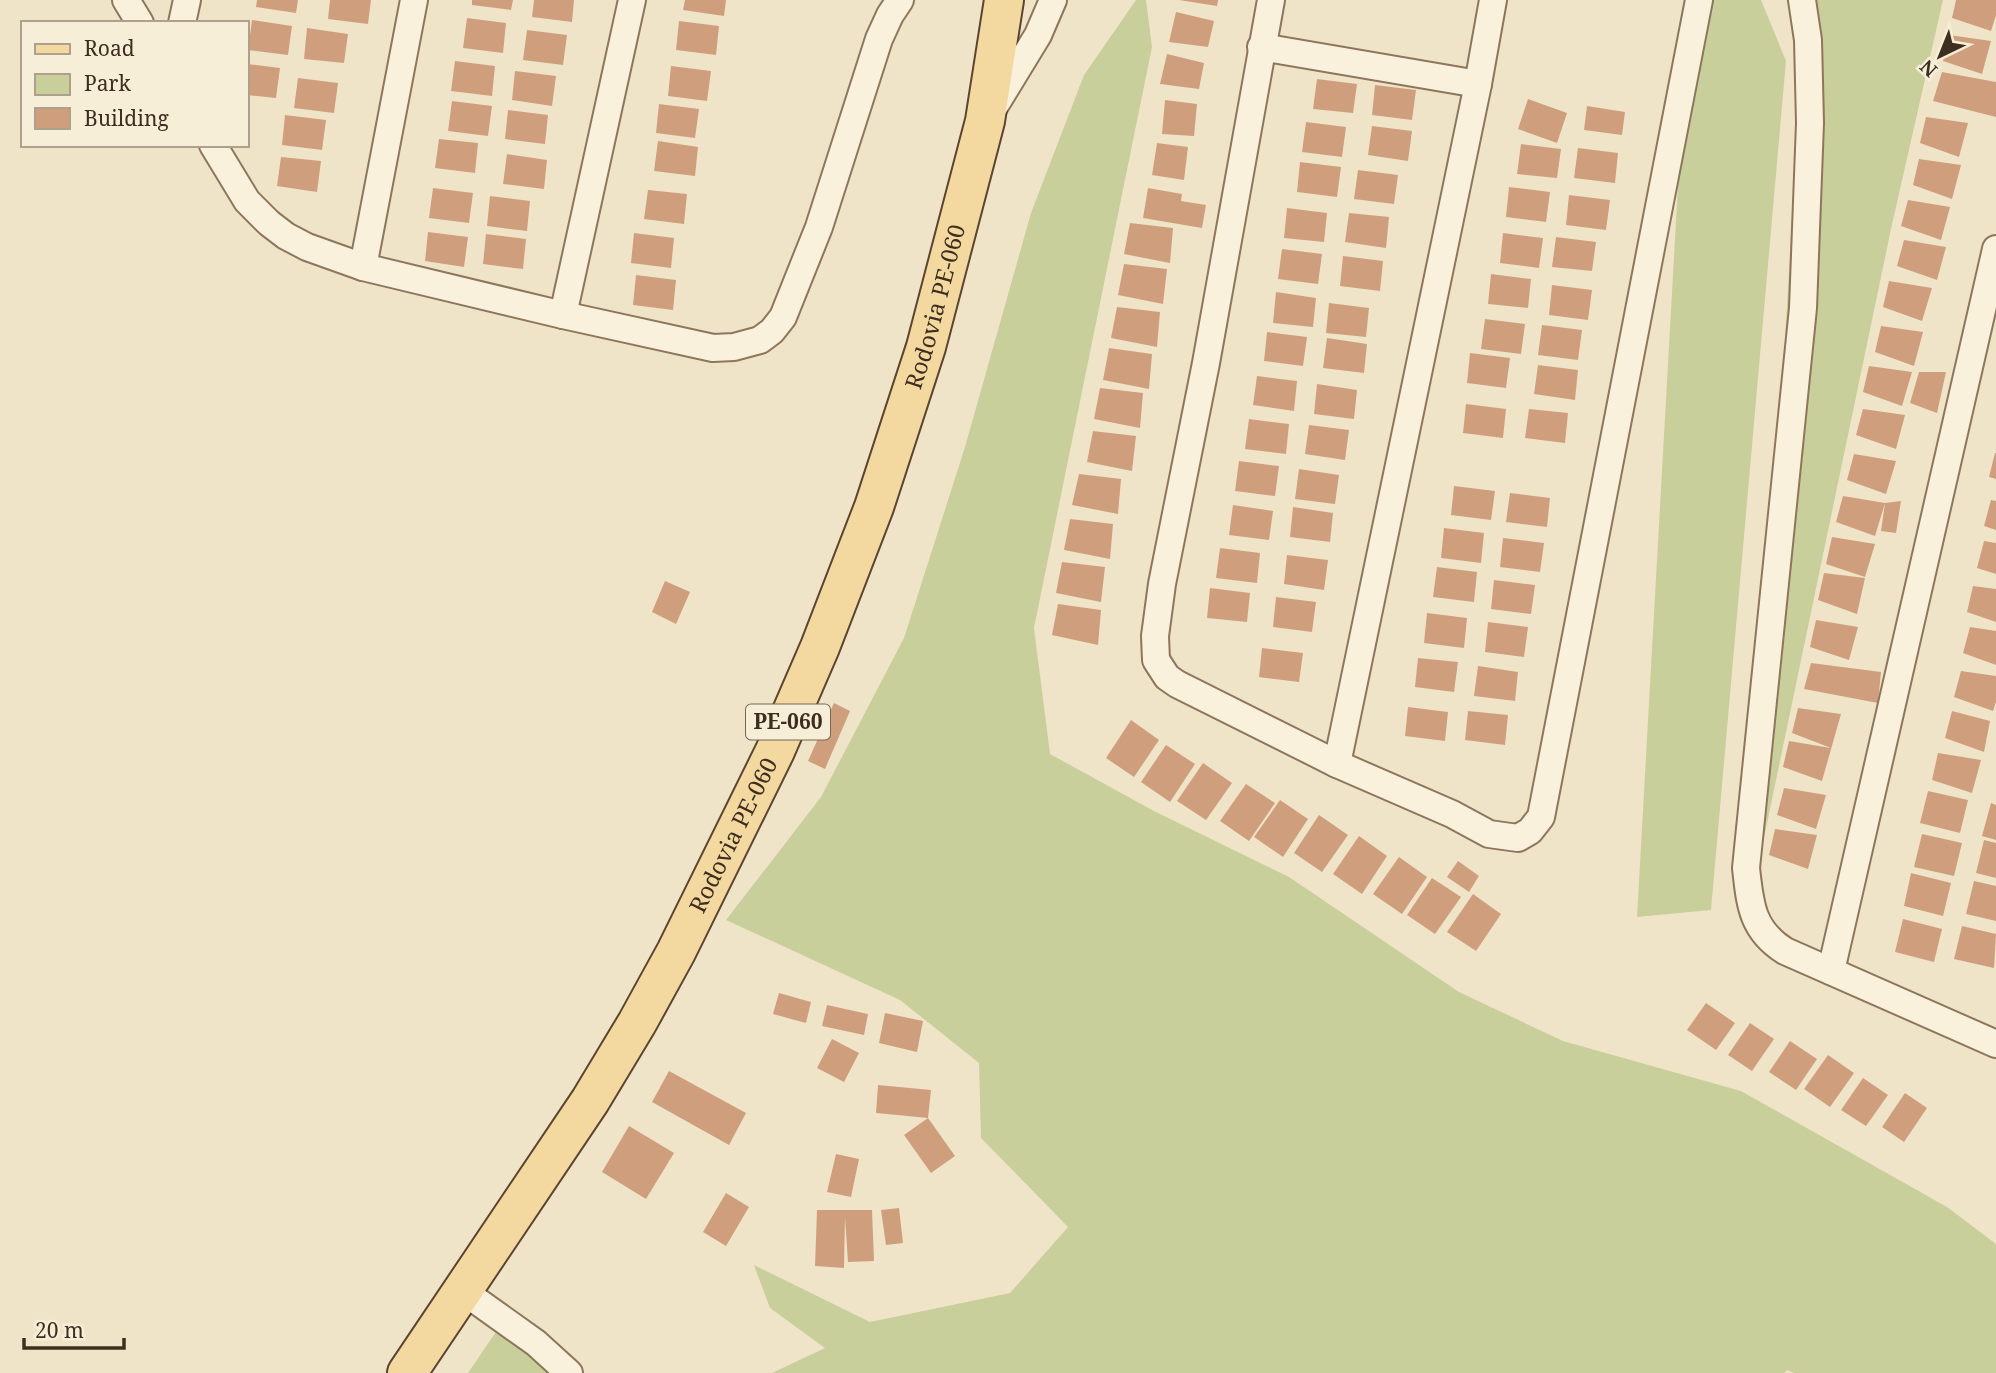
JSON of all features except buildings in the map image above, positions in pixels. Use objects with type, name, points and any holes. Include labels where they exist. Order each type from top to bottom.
[{"type":"main road","name":"Rodovia PE-060","points":[[407,1373],[590,1101],[637,1023],[676,953],[775,751],[820,647],[874,507],[926,347],[985,121],[1004,0]]},
{"type":"street","points":[[126,0],[139,21]]},
{"type":"street","points":[[182,21],[187,0]]},
{"type":"street","points":[[363,267],[414,0]]},
{"type":"street","points":[[563,315],[632,0]]},
{"type":"street","points":[[214,147],[247,201],[269,223],[307,247],[363,267],[563,315],[713,348],[746,345],[772,331],[783,317],[793,296],[819,227],[879,39],[900,0]]},
{"type":"street","points":[[985,121],[1038,35],[1053,0]]},
{"type":"street","points":[[1271,0],[1206,363],[1162,584],[1156,660],[1162,671],[1177,684],[1337,764],[1452,814],[1489,834],[1518,838],[1530,831],[1541,817],[1699,0]]},
{"type":"street","points":[[1337,764],[1478,84],[1493,0]]},
{"type":"street","points":[[1802,0],[1808,40],[1810,123],[1803,308],[1746,868],[1749,895],[1758,927],[1785,951],[1996,1044]]},
{"type":"street","points":[[1261,47],[1478,84]]},
{"type":"street","points":[[1831,971],[1988,327],[1996,249]]},
{"type":"street","points":[[463,1291],[536,1343],[569,1373]]},
{"type":"green space","points":[[1136,0],[1146,0],[1152,47],[1034,628],[1050,754],[1154,811],[1289,877],[1459,992],[1563,1041],[1741,1091],[1947,1207],[1996,1244],[1996,1373],[1794,1373],[1787,1370],[1785,1373],[772,1373],[825,1348],[770,1308],[754,1265],[870,1322],[1010,1293],[1068,1227],[981,1138],[979,1063],[900,1000],[726,920],[821,797],[904,638],[965,447],[1031,213],[1084,75]]},
{"type":"green space","points":[[1704,0],[1761,0],[1786,61],[1711,910],[1637,917],[1683,96]]},
{"type":"green space","points":[[1804,0],[1943,0],[1891,229],[1755,881]]},
{"type":"green space","points":[[500,1326],[553,1373],[468,1373]]}]
